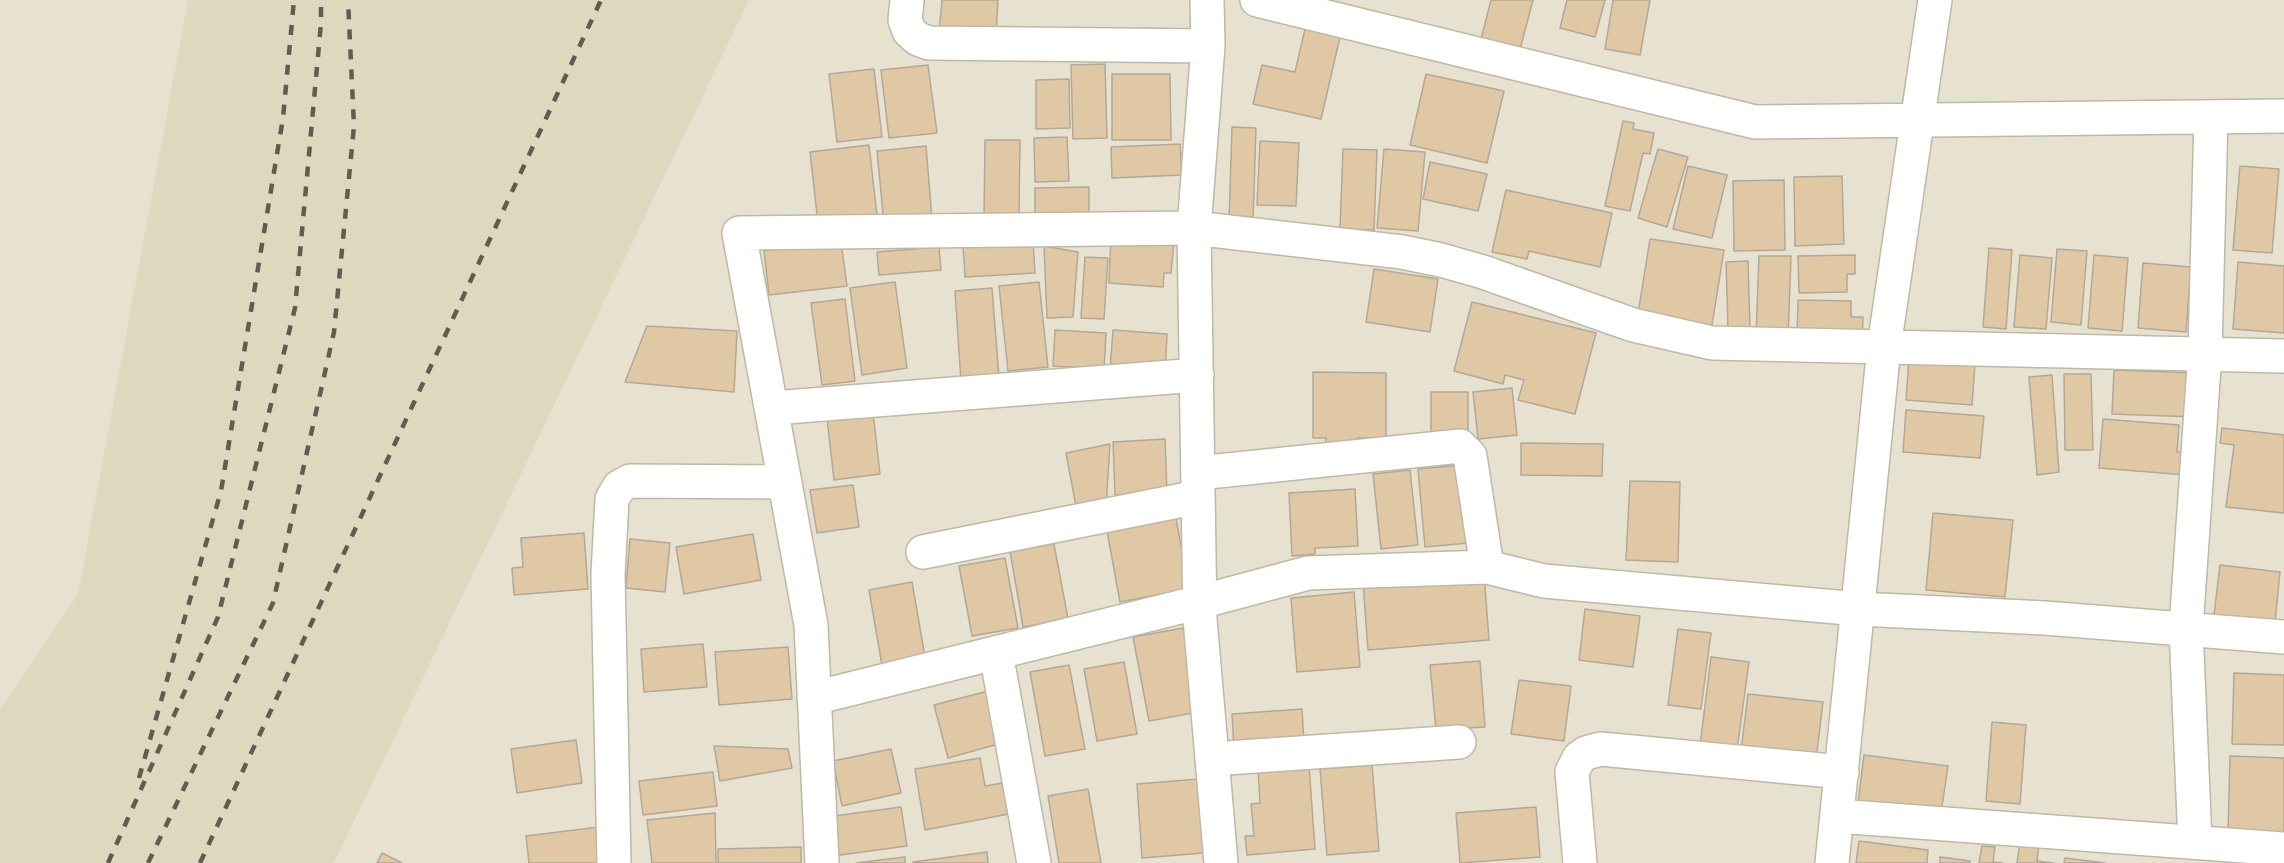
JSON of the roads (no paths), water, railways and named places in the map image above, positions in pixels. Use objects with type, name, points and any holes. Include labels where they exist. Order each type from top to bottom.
[{"type":"street","points":[[907,0],[904,20],[909,31],[918,39],[929,43],[1208,46]]},
{"type":"street","points":[[1207,0],[1208,46],[1194,228],[1198,485],[1200,603],[1221,863]]},
{"type":"street","points":[[1257,0],[1755,122],[2284,116]]},
{"type":"street","points":[[1832,863],[1884,347],[1935,0]]},
{"type":"street","points":[[2195,842],[2186,628],[2205,352],[2211,117]]},
{"type":"street","points":[[822,863],[811,625],[739,233],[1194,228],[1402,252],[1441,260],[1483,272],[1633,325],[1712,343],[2205,352],[2284,356]]},
{"type":"street","points":[[772,408],[1197,375]]},
{"type":"street","points":[[923,552],[1198,485],[1460,446],[1470,456],[1486,567]]},
{"type":"street","points":[[614,863],[608,574],[612,499],[619,487],[630,481],[785,482]]},
{"type":"street","points":[[814,698],[1200,603],[1308,573],[1486,567],[1544,581],[1859,609],[2045,618],[2284,637]]},
{"type":"street","points":[[996,653],[1034,863]]},
{"type":"street","points":[[1212,759],[1460,742]]},
{"type":"street","points":[[1580,863],[1572,772],[1579,758],[1586,753],[1601,749],[1842,772]]},
{"type":"street","points":[[1837,816],[2284,849]]},
{"type":"railway","points":[[139,778],[221,491],[283,118],[294,0]]},
{"type":"railway","points":[[108,863],[218,617],[295,308],[321,23],[321,0]]},
{"type":"railway","points":[[148,863],[273,603],[334,332],[354,126],[348,0]]},
{"type":"railway","points":[[200,863],[601,0]]}]
